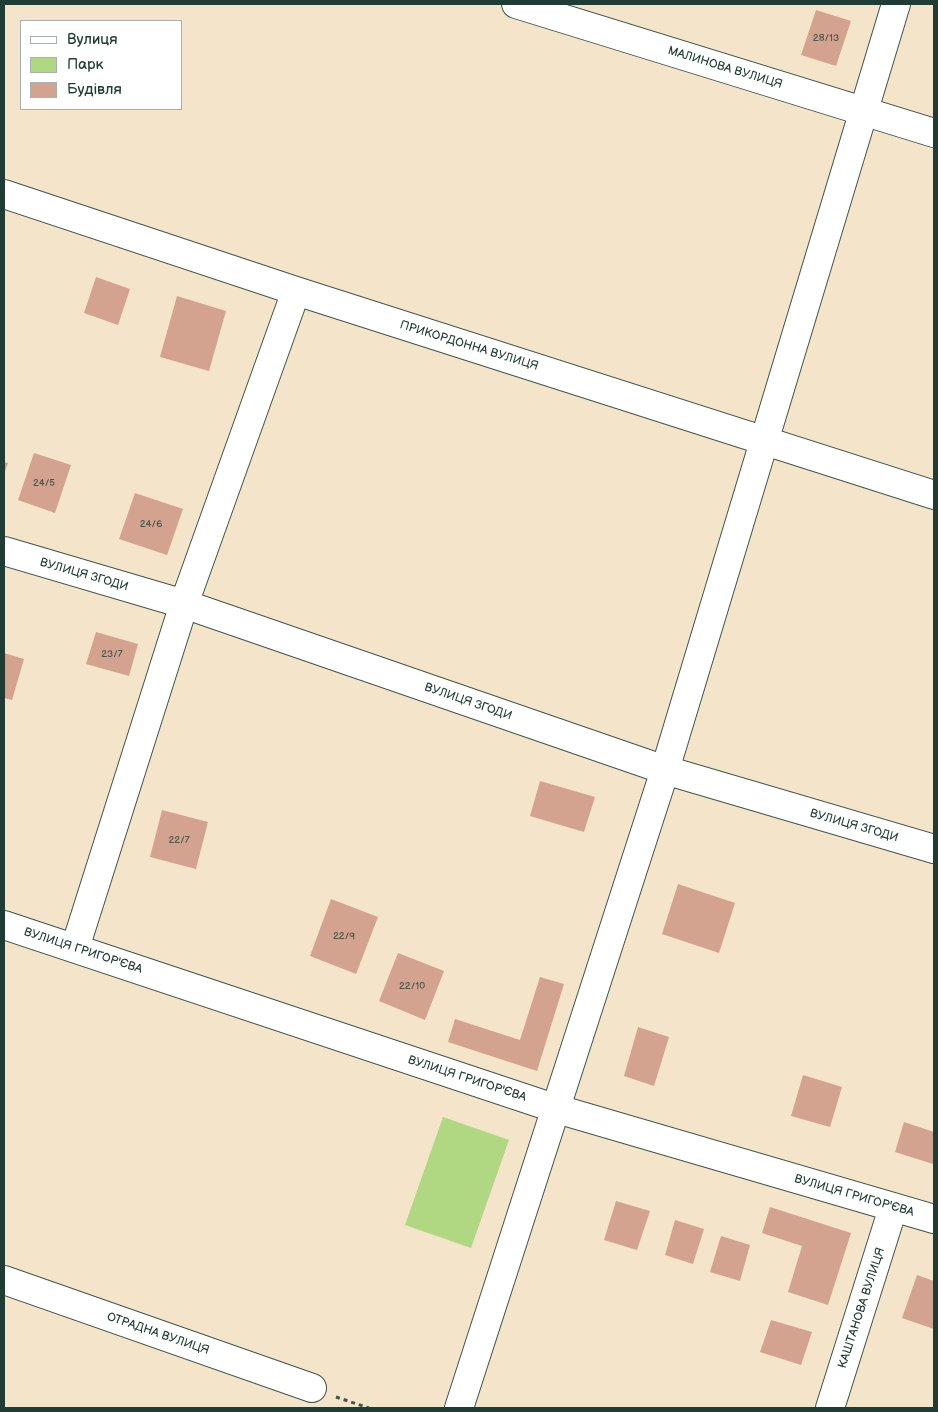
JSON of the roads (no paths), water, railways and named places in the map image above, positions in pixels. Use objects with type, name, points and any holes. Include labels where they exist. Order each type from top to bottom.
[{"type":"street","name":"МАЛИНОВА ВУЛИЦЯ","points":[[516,4],[934,133]]},
{"type":"street","points":[[458,1408],[665,770],[896,4]]},
{"type":"street","name":"ПРИКОРДОННА ВУЛИЦЯ","points":[[4,194],[296,291],[765,439],[934,495]]},
{"type":"street","points":[[75,948],[184,604],[296,291]]},
{"type":"street","name":"ВУЛИЦЯ ЗГОДИ","points":[[4,551],[184,604],[665,770],[934,849]]},
{"type":"street","name":"ВУЛИЦЯ ГРИГОР'ЄВА","points":[[4,925],[556,1109],[934,1219]]},
{"type":"street","name":"КАШТАНОВА ВУЛИЦЯ","points":[[830,1408],[894,1208]]},
{"type":"street","name":"ОТРАДНА ВУЛИЦЯ","points":[[4,1280],[312,1388]]}]
